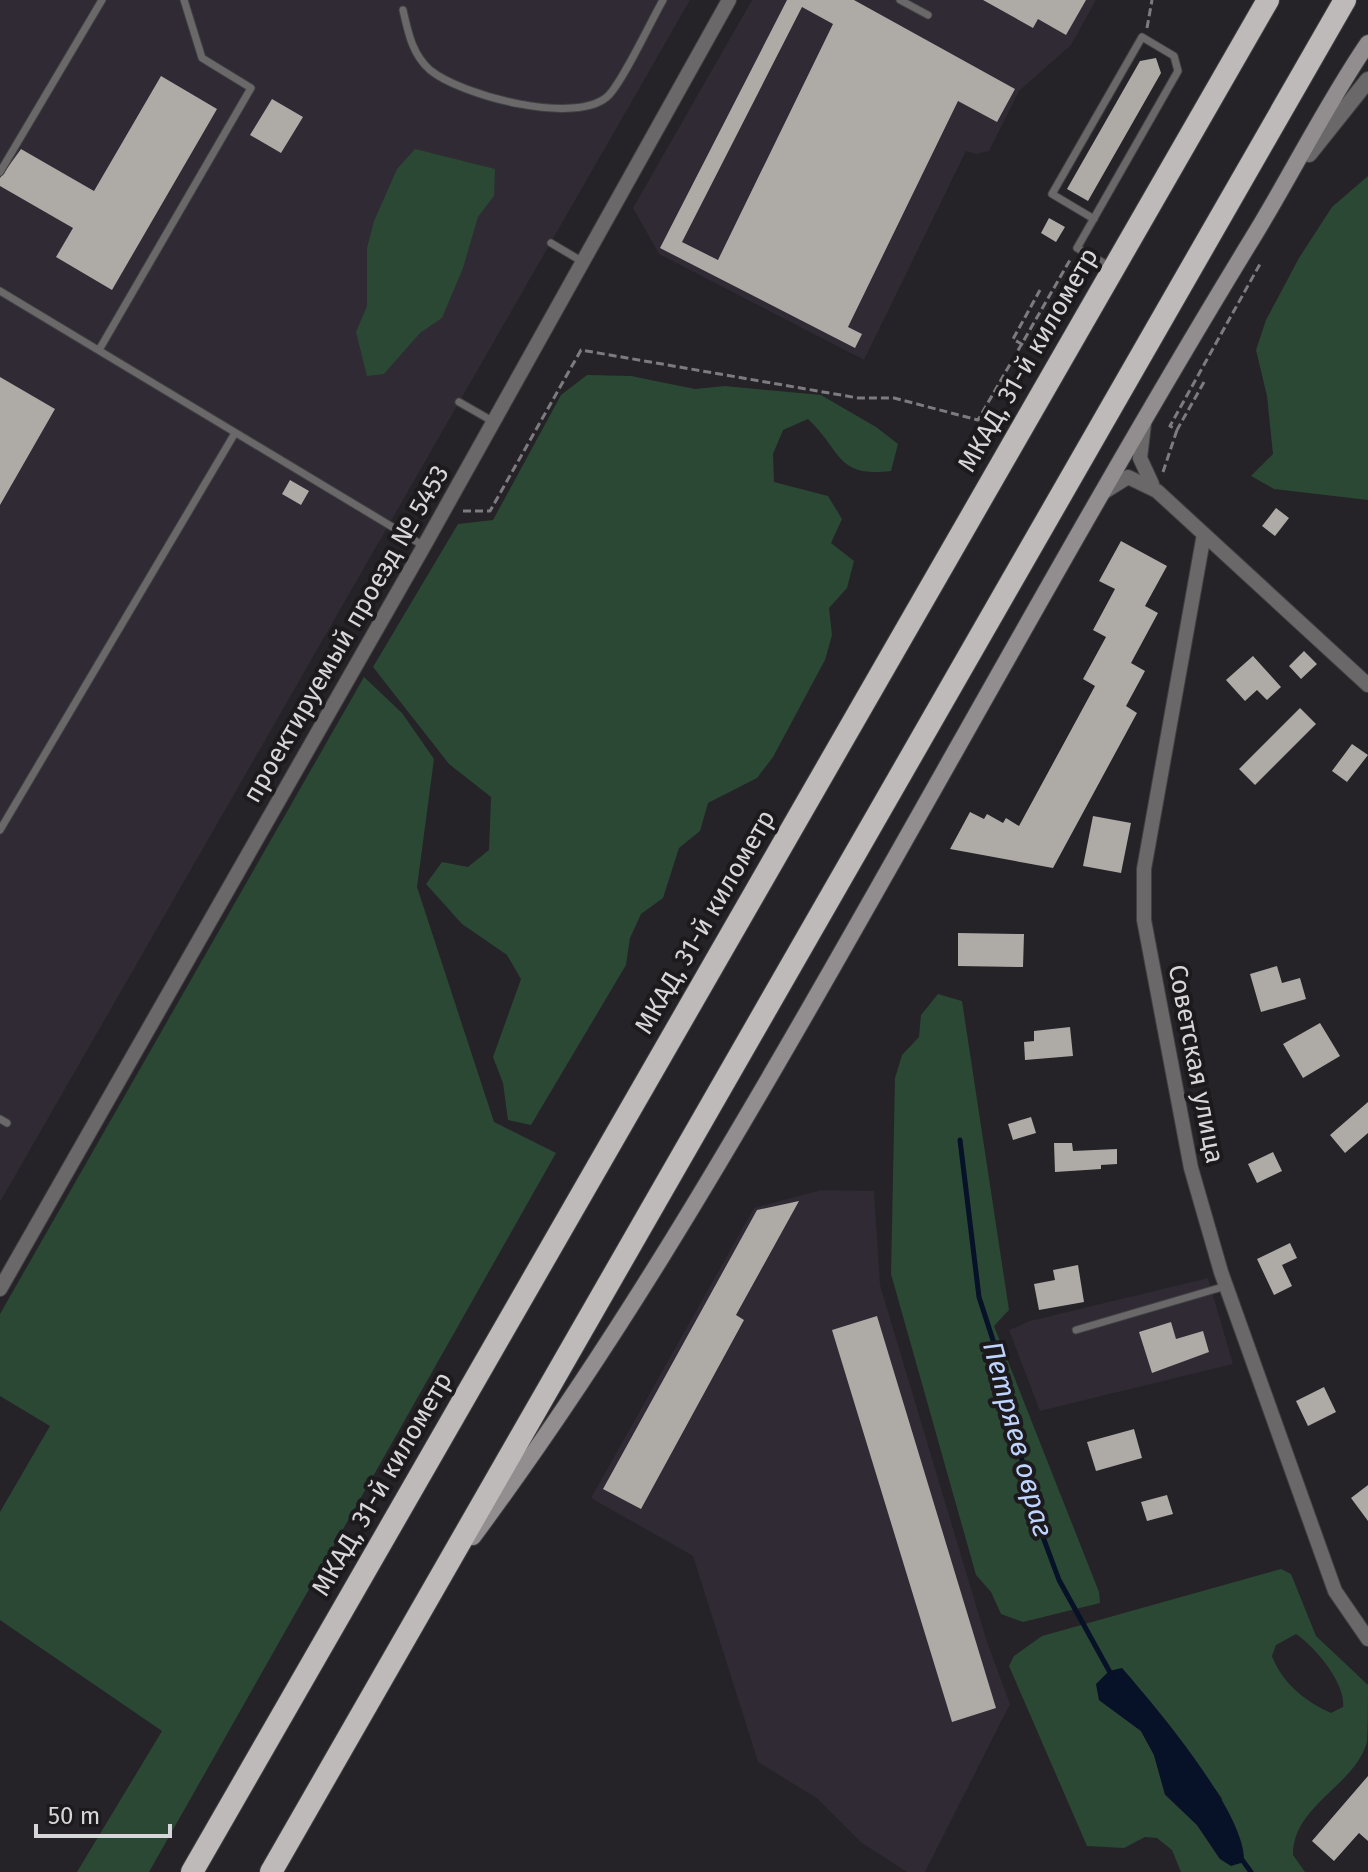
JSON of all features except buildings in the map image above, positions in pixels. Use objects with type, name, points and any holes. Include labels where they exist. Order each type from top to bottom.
[{"type":"highway","name":"МКАД, 31-й километр","points":[[192,1872],[1268,0]]},
{"type":"highway","points":[[271,1872],[1345,0]]},
{"type":"main road","points":[[433,1591],[532,1457],[698,1202],[1146,417],[1261,225],[1328,102],[1368,43]]},
{"type":"street","name":"проектируемый проезд № 5453","points":[[0,1289],[424,546],[729,0]]},
{"type":"street","points":[[1261,225],[1326,129],[1368,80]]},
{"type":"street","points":[[1146,417],[1140,458],[1144,472],[1157,491],[1368,685]]},
{"type":"street","points":[[1103,493],[1128,477],[1157,491]]},
{"type":"street","name":"Советская улица","points":[[1204,534],[1144,869],[1144,920],[1191,1168],[1226,1286],[1335,1591],[1368,1639]]},
{"type":"lane","points":[[0,172],[102,0]]},
{"type":"lane","points":[[99,350],[251,88],[202,58],[184,0]]},
{"type":"lane","points":[[403,10],[413,48],[431,71],[483,95],[549,110],[587,108],[608,96],[663,0]]},
{"type":"lane","points":[[900,0],[928,15]]},
{"type":"lane","points":[[1094,219],[1052,194],[1142,37],[1174,56],[1178,71],[1094,219],[1077,248],[1113,268]]},
{"type":"lane","points":[[551,243],[583,262]]},
{"type":"lane","points":[[0,291],[424,546]]},
{"type":"lane","points":[[459,402],[494,422]]},
{"type":"lane","points":[[0,830],[235,433]]},
{"type":"lane","points":[[1076,1330],[1226,1286]]},
{"type":"path","points":[[1145,39],[1152,0]]},
{"type":"path","points":[[443,512],[490,511],[581,350],[858,398],[894,398],[978,420],[1077,248]]},
{"type":"path","points":[[1177,430],[1170,426],[1260,264]]},
{"type":"path","points":[[1023,345],[1013,339],[1040,290]]},
{"type":"path","points":[[1157,491],[1177,430],[1204,382]]},
{"type":"shaded area","points":[[0,0],[690,0],[0,1202]]},
{"type":"shaded area","points":[[752,0],[1096,0],[1071,45],[1019,91],[989,151],[976,154],[966,151],[864,360],[659,254],[633,208]]},
{"type":"shaded area","points":[[821,1190],[874,1191],[880,1285],[987,1642],[1010,1704],[925,1872],[907,1872],[862,1843],[818,1799],[758,1762],[693,1556],[591,1498],[754,1208]]},
{"type":"shaded area","points":[[1208,1278],[1233,1364],[1040,1411],[1009,1330],[1030,1321]]},
{"type":"green space","points":[[415,149],[495,169],[494,196],[478,217],[463,268],[442,318],[420,333],[384,374],[367,376],[356,332],[367,306],[367,248],[374,221],[397,169]]},
{"type":"green space","points":[[1368,176],[1368,500],[1274,489],[1251,476],[1273,454],[1267,396],[1256,350],[1266,320],[1299,258],[1332,207]]},
{"type":"green space","points":[[587,375],[631,376],[695,389],[725,386],[821,395],[876,427],[898,444],[891,471],[873,472],[860,470],[842,460],[808,419],[783,430],[773,454],[774,482],[828,496],[842,519],[831,543],[854,561],[847,588],[829,608],[832,635],[825,660],[773,757],[757,778],[708,803],[700,831],[679,848],[663,898],[641,914],[630,938],[626,965],[531,1125],[508,1120],[503,1083],[493,1057],[521,979],[507,955],[462,924],[426,884],[442,862],[468,867],[489,850],[491,797],[449,764],[373,667],[458,524],[493,520],[561,395]]},
{"type":"green space","points":[[364,677],[402,713],[434,759],[417,887],[494,1122],[556,1153],[149,1872],[77,1872],[162,1731],[0,1620],[0,1512],[50,1426],[0,1396],[0,1314]]},
{"type":"green space","points":[[938,994],[962,1001],[1009,1310],[994,1326],[1099,1592],[1100,1603],[1023,1622],[1001,1614],[991,1592],[976,1575],[891,1274],[895,1078],[902,1055],[919,1037],[921,1015]]},
{"type":"green space","points":[[1281,1569],[1291,1574],[1316,1636],[1368,1685],[1367,1742],[1360,1758],[1313,1809],[1296,1838],[1293,1855],[1305,1872],[1181,1872],[1172,1850],[1157,1838],[1145,1837],[1124,1848],[1087,1846],[1009,1666],[1014,1656],[1042,1636]],"holes":[[[1296,1634],[1320,1656],[1334,1677],[1340,1687],[1343,1707],[1331,1713],[1304,1697],[1276,1666],[1272,1656],[1276,1645]],[[1122,1668],[1222,1798],[1220,1859],[1197,1825],[1165,1795],[1154,1755],[1141,1731],[1099,1700]]]},
{"type":"water","points":[[1122,1668],[1176,1733],[1215,1790],[1241,1841],[1244,1862],[1231,1866],[1220,1859],[1197,1825],[1165,1794],[1154,1755],[1141,1731],[1099,1700],[1096,1684],[1109,1671]]},
{"type":"waterway","name":"Петряев овраг","points":[[960,1140],[979,1297],[1015,1408],[1026,1491],[1059,1580],[1112,1676]]},
{"type":"waterway","name":"Петряев овраг","points":[[1240,1857],[1251,1872]]}]
